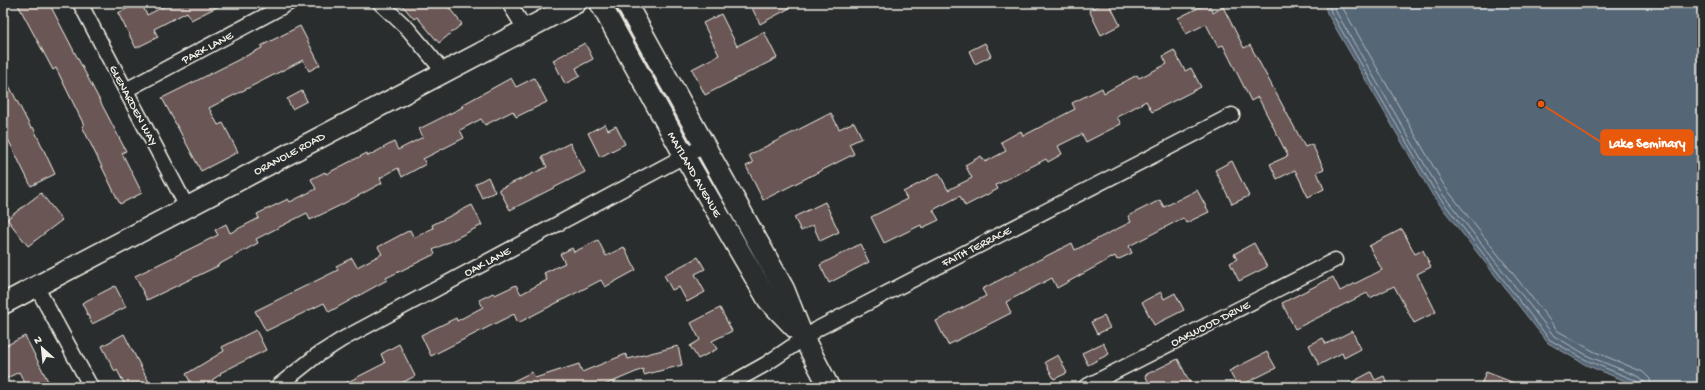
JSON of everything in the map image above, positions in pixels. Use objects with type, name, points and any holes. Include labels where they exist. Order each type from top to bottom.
[{"type":"main road","name":"ORANOLE ROAD","points":[[3,304],[443,71],[576,3]]},
{"type":"main road","name":"MAITLAND AVENUE","points":[[600,3],[685,157],[768,300],[803,337]]},
{"type":"main road","name":"MAITLAND AVENUE","points":[[626,3],[784,290],[803,337],[829,387]]},
{"type":"street","name":"GLENARDEN WAY","points":[[80,3],[187,207]]},
{"type":"street","name":"PARK LANE","points":[[126,90],[289,3]]},
{"type":"street","points":[[380,3],[408,28],[443,71]]},
{"type":"street","points":[[509,3],[525,29]]},
{"type":"street","name":"FAITH TERRACE","points":[[725,387],[766,364],[803,337],[891,290],[1232,115]]},
{"type":"street","name":"OAK LANE","points":[[277,387],[316,356],[354,333],[704,146]]},
{"type":"street","name":"OAKWOOD DRIVE","points":[[1085,387],[1335,260]]},
{"type":"street","points":[[36,286],[91,387]]},
{"type":"water","points":[[1324,3],[1702,3],[1702,387],[1640,387],[1586,365],[1548,343],[1433,196],[1327,13]]},
{"type":"building","points":[[17,3],[49,3],[126,151],[122,153],[142,193],[120,204],[56,68],[53,70]]},
{"type":"building","points":[[141,3],[147,15],[171,3],[225,3],[191,20],[187,12],[154,29],[158,37],[136,48],[118,13]]},
{"type":"building","points":[[400,3],[445,3],[462,24],[439,43],[417,17],[414,19]]},
{"type":"building","points":[[761,3],[799,3],[760,24],[752,8]]},
{"type":"building","points":[[1103,3],[1109,3],[1120,25],[1101,35],[1089,10]]},
{"type":"building","points":[[1208,3],[1213,13],[1223,7],[1244,48],[1250,45],[1305,147],[1312,144],[1324,169],[1317,172],[1324,189],[1308,197],[1295,170],[1277,179],[1270,164],[1288,156],[1258,97],[1251,101],[1223,45],[1218,47],[1206,24],[1186,34],[1178,18]]},
{"type":"building","points":[[721,14],[737,46],[764,32],[777,58],[705,95],[692,69],[719,55],[703,23]]},
{"type":"building","points":[[300,26],[320,65],[309,71],[303,60],[209,108],[218,125],[223,123],[238,152],[201,171],[162,98],[262,48],[261,46]]},
{"type":"building","points":[[585,43],[593,59],[576,68],[580,76],[565,84],[553,60]]},
{"type":"building","points":[[985,43],[991,56],[975,64],[969,51]]},
{"type":"building","points":[[1174,50],[1185,71],[1191,68],[1201,87],[1152,112],[1146,101],[1117,117],[1121,124],[1086,142],[1082,134],[1058,146],[1062,154],[1048,162],[1046,159],[996,185],[998,189],[965,206],[960,196],[933,210],[939,220],[922,228],[921,225],[884,243],[871,217],[907,199],[903,192],[939,173],[948,190],[972,178],[965,165],[981,156],[985,162],[1006,151],[1001,142],[1021,131],[1023,136],[1075,109],[1072,103],[1102,88],[1104,93],[1137,75],[1139,78],[1167,64],[1163,56]]},
{"type":"building","points":[[3,74],[31,128],[33,127],[55,174],[31,186],[3,129]]},
{"type":"building","points":[[511,78],[516,87],[534,78],[547,102],[516,117],[513,111],[485,125],[481,119],[460,130],[464,138],[423,159],[426,164],[402,177],[398,168],[380,178],[382,183],[341,205],[310,220],[307,213],[256,239],[258,243],[218,266],[147,300],[135,276],[218,235],[215,230],[226,224],[230,233],[259,218],[257,214],[288,199],[290,202],[316,189],[311,179],[325,172],[326,174],[367,153],[368,156],[394,142],[398,150],[423,137],[419,129],[463,107],[462,105]]},
{"type":"building","points":[[302,91],[307,101],[292,109],[287,99]]},
{"type":"building","points":[[831,113],[839,129],[854,122],[862,138],[849,144],[854,154],[763,200],[746,166],[753,163],[749,155]]},
{"type":"building","points":[[605,124],[608,130],[616,126],[625,144],[600,157],[588,133]]},
{"type":"building","points":[[570,143],[585,172],[510,210],[499,189],[547,167],[542,157]]},
{"type":"building","points":[[1232,161],[1249,196],[1232,204],[1215,170]]},
{"type":"building","points":[[488,177],[495,192],[482,198],[475,184]]},
{"type":"building","points":[[1197,190],[1209,212],[1186,223],[1183,218],[1129,246],[1132,253],[1117,260],[1115,256],[1057,288],[1052,278],[1006,302],[1011,313],[948,345],[936,321],[986,296],[982,289],[1072,243],[1075,250],[1131,222],[1128,216],[1160,200],[1164,207]]},
{"type":"building","points":[[41,193],[62,220],[28,246],[7,219]]},
{"type":"building","points":[[825,202],[839,232],[820,241],[813,225],[801,231],[794,217]]},
{"type":"building","points":[[472,205],[482,225],[433,250],[435,254],[386,278],[387,280],[329,312],[324,303],[266,331],[255,311],[338,270],[336,266],[352,258],[357,267],[382,254],[378,247],[410,230],[414,238],[433,228],[432,225]]},
{"type":"building","points":[[1402,229],[1415,254],[1423,250],[1431,267],[1417,274],[1436,312],[1414,323],[1394,286],[1370,298],[1367,293],[1295,329],[1282,303],[1333,277],[1340,291],[1382,270],[1369,246]]},
{"type":"building","points":[[598,240],[606,256],[624,247],[636,270],[605,287],[601,280],[518,323],[514,314],[431,356],[421,335],[456,318],[457,321],[483,307],[479,300],[493,293],[495,295],[516,285],[521,294],[547,280],[544,273],[565,263],[560,254],[572,248],[574,252]]},
{"type":"building","points":[[1254,243],[1267,267],[1239,281],[1230,263],[1237,259],[1234,254]]},
{"type":"building","points":[[860,244],[869,262],[829,283],[820,265]]},
{"type":"building","points":[[698,257],[705,269],[695,274],[705,292],[687,302],[679,287],[672,290],[664,275]]},
{"type":"building","points":[[115,286],[126,307],[92,324],[82,303]]},
{"type":"building","points":[[1161,292],[1164,299],[1175,293],[1184,310],[1154,325],[1142,302]]},
{"type":"building","points":[[720,308],[732,331],[712,341],[717,349],[698,359],[690,346],[700,340],[691,323]]},
{"type":"building","points":[[1104,316],[1110,328],[1097,334],[1091,322]]},
{"type":"building","points":[[256,330],[266,350],[220,373],[221,374],[212,380],[216,387],[193,387],[186,374],[224,351],[222,347]]},
{"type":"building","points":[[1352,331],[1361,349],[1344,358],[1342,353],[1319,365],[1309,345],[1323,338],[1326,344]]},
{"type":"building","points":[[124,334],[152,387],[126,387],[117,370],[115,372],[102,346]]},
{"type":"building","points":[[25,336],[51,387],[27,387],[19,372],[3,380],[3,347]]},
{"type":"building","points":[[1103,343],[1109,354],[1088,365],[1082,353]]},
{"type":"building","points":[[399,344],[415,376],[394,387],[338,387],[385,363],[381,354]]},
{"type":"building","points":[[678,346],[682,365],[644,375],[643,369],[600,387],[501,387],[532,372],[535,378],[579,364],[582,372],[626,354],[628,359]]},
{"type":"building","points":[[1267,352],[1276,368],[1238,387],[1229,371]]},
{"type":"building","points":[[1058,355],[1067,373],[1054,379],[1045,362]]},
{"type":"building","points":[[1178,359],[1192,387],[1151,387],[1145,375]]},
{"type":"building","points":[[1371,372],[1375,380],[1384,376],[1389,387],[1343,387]]},
{"type":"building","points":[[1486,372],[1522,386],[1522,387],[1480,387]]},
{"type":"place","name":"Lake Seminary","points":[[1541,104]]}]
